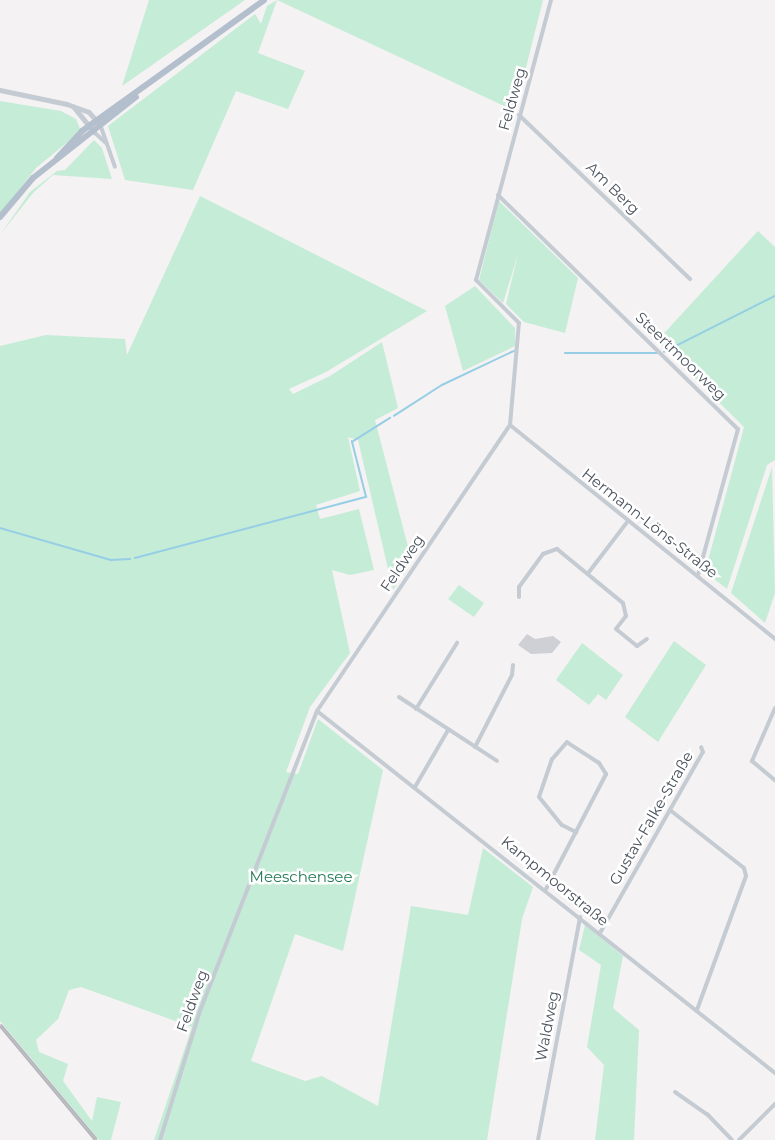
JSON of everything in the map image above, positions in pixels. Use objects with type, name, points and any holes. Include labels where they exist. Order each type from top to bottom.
[{"type":"main road","points":[[57,158],[94,132],[99,124],[142,90],[264,0]]},
{"type":"main road","points":[[0,217],[89,126],[99,124]]},
{"type":"street","name":"Feldweg","points":[[160,1140],[200,1011],[317,711],[510,425],[519,323],[476,280],[551,0]]},
{"type":"street","points":[[0,90],[72,105],[99,124],[115,167]]},
{"type":"street","points":[[72,105],[107,144]]},
{"type":"street","name":"Am Berg","points":[[519,115],[690,279]]},
{"type":"street","name":"Steertmoorweg","points":[[498,195],[738,429],[698,575]]},
{"type":"street","name":"Hermann-Löns-Straße","points":[[510,425],[775,639]]},
{"type":"street","points":[[589,572],[628,520]]},
{"type":"street","points":[[519,597],[519,587],[552,549],[562,551],[589,572],[627,609],[616,629],[637,646],[647,639]]},
{"type":"street","points":[[416,709],[457,643]]},
{"type":"street","points":[[475,747],[512,675],[513,665]]},
{"type":"street","points":[[399,697],[497,761]]},
{"type":"street","points":[[775,708],[752,761],[775,780]]},
{"type":"street","name":"Kampmoorstraße","points":[[317,711],[546,889],[775,1073]]},
{"type":"street","points":[[414,787],[448,730]]},
{"type":"street","points":[[546,889],[576,832],[606,774],[599,763],[567,742],[552,759],[539,797],[562,825],[576,832]]},
{"type":"street","name":"Gustav-Falke-Straße","points":[[600,933],[703,752],[700,747]]},
{"type":"street","points":[[670,810],[744,868],[746,876],[696,1010]]},
{"type":"street","name":"Waldweg","points":[[538,1140],[580,916]]},
{"type":"street","points":[[675,1092],[708,1114],[732,1140]]},
{"type":"street","points":[[741,1139],[775,1104]]},
{"type":"green space","points":[[149,0],[245,0],[122,86]]},
{"type":"green space","points":[[277,0],[543,0],[515,111]]},
{"type":"green space","points":[[277,0],[258,53],[305,71],[288,109],[236,91],[193,190],[125,180],[108,126],[255,14],[261,24],[267,6]]},
{"type":"green space","points":[[0,101],[61,111],[76,119],[81,131],[36,168],[0,214]]},
{"type":"green space","points":[[94,140],[102,148],[112,179],[53,175],[33,193],[0,235],[30,192],[57,171],[65,170]]},
{"type":"green space","name":"Meeschensee","points":[[200,196],[427,311],[326,372],[289,389],[293,394],[330,376],[382,342],[398,408],[375,420],[412,562],[393,590],[358,440],[348,437],[360,491],[316,505],[320,519],[359,509],[374,570],[350,575],[332,570],[350,653],[310,707],[286,772],[298,774],[318,719],[383,770],[343,951],[295,934],[251,1061],[305,1081],[322,1076],[378,1106],[411,906],[468,915],[483,848],[533,887],[522,919],[487,1140],[154,1140],[192,1027],[81,987],[69,990],[58,1019],[36,1040],[39,1052],[68,1064],[63,1081],[92,1121],[97,1097],[121,1102],[111,1140],[99,1140],[0,1021],[0,346],[46,335],[125,339],[127,355]]},
{"type":"green space","points":[[499,201],[578,278],[565,333],[524,322],[506,304],[518,254],[503,303],[479,280]]},
{"type":"green space","points":[[758,231],[775,247],[775,460],[767,465],[727,589],[705,572],[744,427],[657,341]]},
{"type":"green space","points":[[475,286],[515,328],[515,346],[463,371],[445,306]]},
{"type":"green space","points":[[772,467],[775,593],[765,623],[731,593]]},
{"type":"green space","points":[[459,585],[484,603],[474,617],[448,599]]},
{"type":"green space","points":[[674,641],[706,665],[658,742],[625,717]]},
{"type":"green space","points":[[582,643],[623,675],[606,700],[598,694],[589,705],[556,680]]},
{"type":"green space","points":[[585,925],[623,956],[613,1008],[639,1030],[634,1140],[595,1140],[604,1065],[587,1047],[601,965],[579,950]]},
{"type":"building","points":[[527,634],[535,639],[553,636],[561,642],[552,653],[531,654],[518,645]]},
{"type":"waterway","points":[[664,352],[775,296]]},
{"type":"waterway","points":[[394,416],[442,385],[514,351]]},
{"type":"waterway","points":[[565,353],[657,353]]},
{"type":"waterway","points":[[135,558],[366,497],[352,442],[390,418]]},
{"type":"waterway","points":[[0,528],[111,560],[130,559]]},
{"type":"railway","points":[[0,1025],[96,1140]]}]
